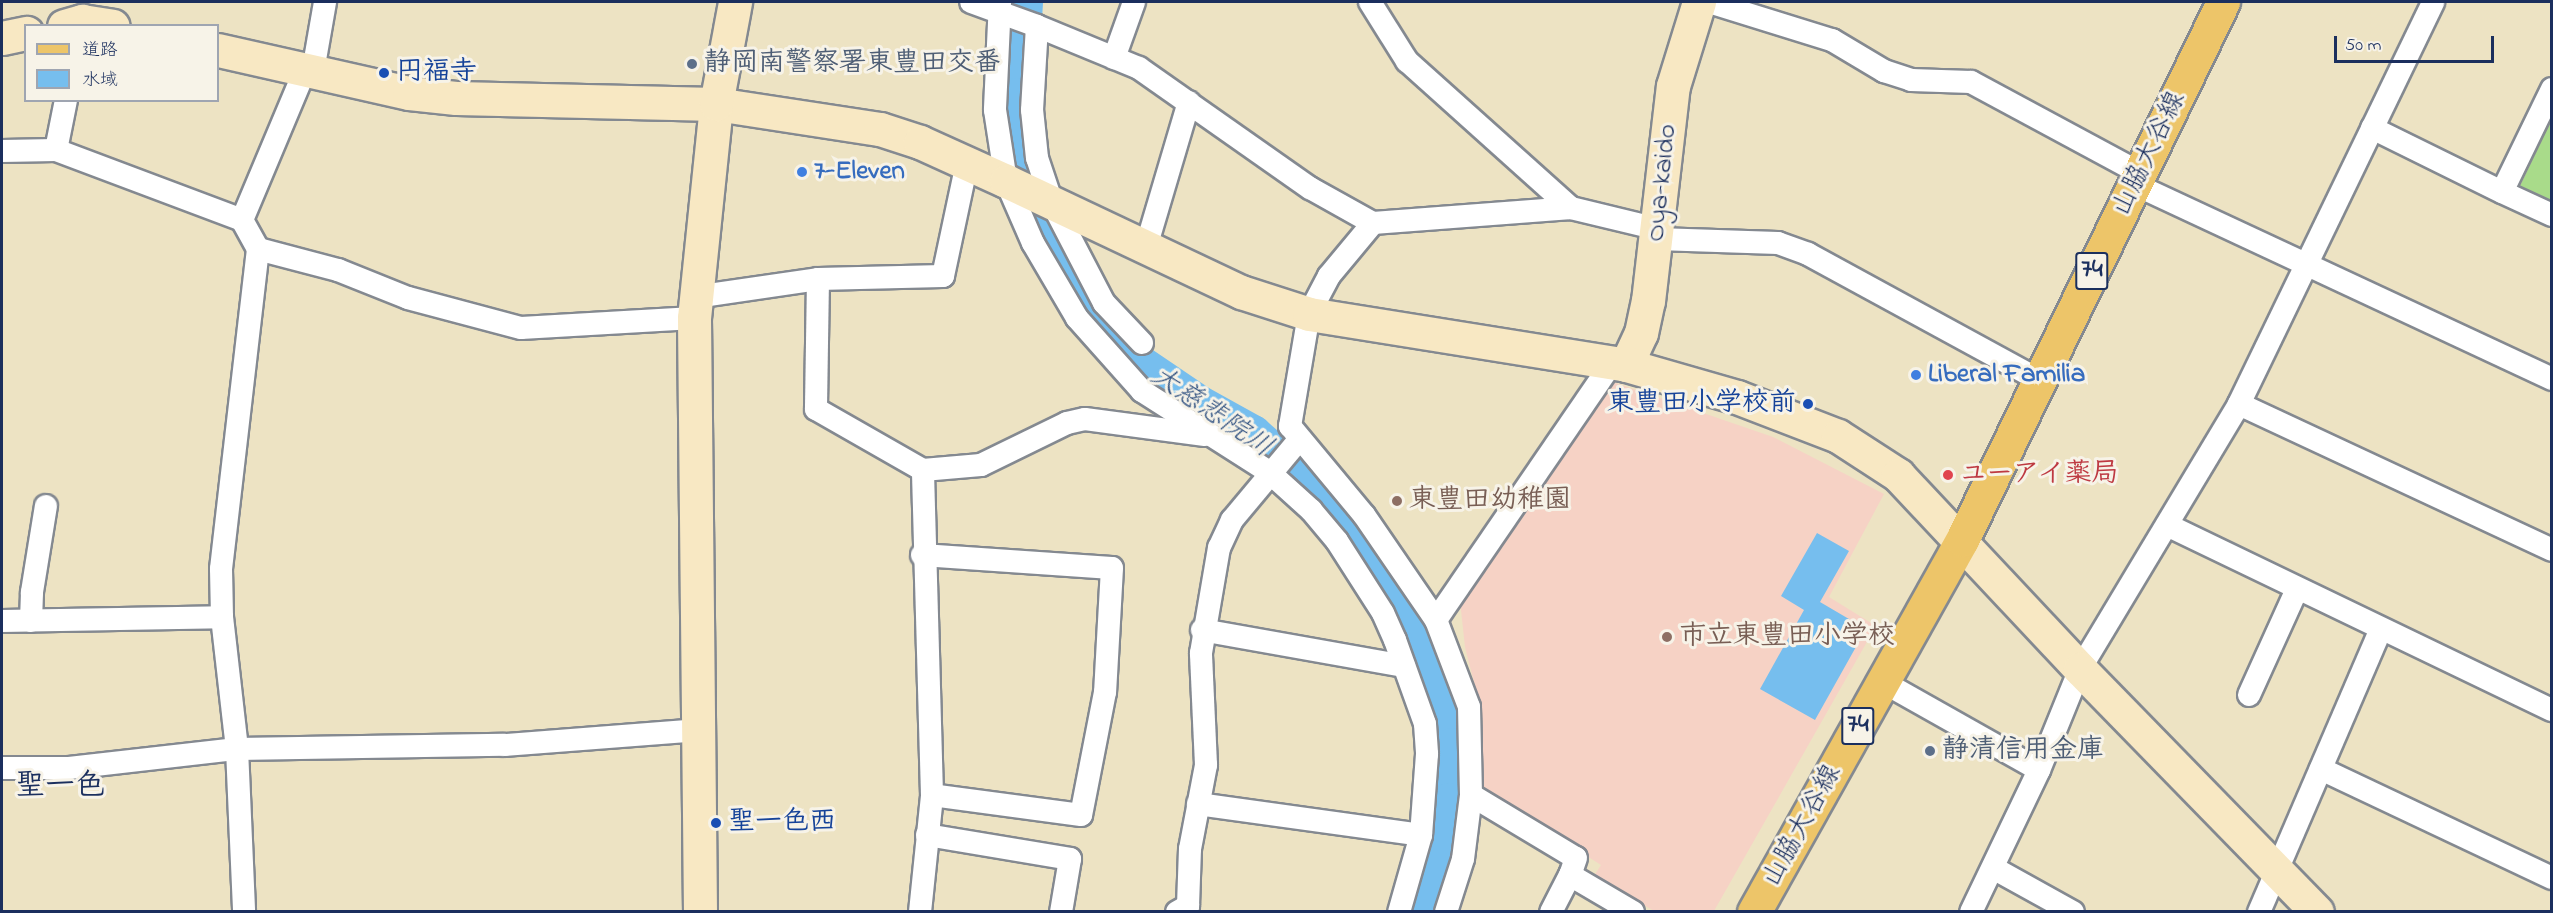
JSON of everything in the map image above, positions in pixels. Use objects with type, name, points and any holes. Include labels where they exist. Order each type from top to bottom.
[{"type":"main road","name":"山脇大谷線","points":[[1754,912],[1962,540],[2223,2]]},
{"type":"street","points":[[242,220],[309,70],[325,2]]},
{"type":"street","points":[[700,912],[694,308],[716,104],[735,2]]},
{"type":"street","points":[[971,2],[999,5],[1037,26],[1139,68],[1310,188],[1373,223],[1571,208],[1658,234],[1778,243],[1808,254],[2039,380]]},
{"type":"street","points":[[1114,58],[1134,2]]},
{"type":"street","points":[[1370,2],[1407,61],[1571,208]]},
{"type":"street","name":"Oya-kaido","points":[[1619,364],[1641,333],[1658,234],[1673,87],[1699,2]]},
{"type":"street","points":[[1709,2],[1832,40],[1884,71],[1911,80],[1971,82],[2137,179],[2305,265],[2552,379]]},
{"type":"street","points":[[1971,912],[1995,869],[2039,770],[2079,669],[2239,404],[2433,2]]},
{"type":"street","points":[[999,5],[995,110],[1006,181],[1033,243],[1077,318],[1107,356],[1142,391],[1269,472],[1311,510],[1337,541],[1383,613],[1425,724],[1426,799],[1421,835],[1399,912]]},
{"type":"street","points":[[78,18],[105,24]]},
{"type":"street","points":[[1037,26],[1032,110],[1037,159],[1052,203],[1104,303],[1142,343]]},
{"type":"street","points":[[2,38],[24,33]]},
{"type":"street","points":[[219,51],[409,93],[456,98],[716,104],[879,129],[967,163],[1241,292],[1309,314],[1619,364],[1737,397],[1838,436],[1898,475],[1962,540],[2079,669],[2317,912]]},
{"type":"street","points":[[2502,192],[2552,89]]},
{"type":"street","points":[[56,150],[66,102]]},
{"type":"street","points":[[1146,247],[1189,102]]},
{"type":"street","points":[[2372,128],[2552,215]]},
{"type":"street","points":[[2,151],[56,150],[242,220],[258,249],[221,569],[222,617],[237,749],[244,912]]},
{"type":"street","points":[[258,249],[338,270],[408,298],[521,328],[694,308],[818,279],[943,276],[967,163]]},
{"type":"street","points":[[1373,223],[1329,276],[1309,314],[1290,426],[1299,440],[1364,515],[1436,620],[1468,706],[1471,795],[1463,859],[1446,912]]},
{"type":"street","points":[[818,279],[816,409],[922,470],[981,465],[1067,423],[1085,419],[1212,436]]},
{"type":"street","points":[[1436,620],[1619,364]]},
{"type":"street","points":[[2239,404],[2552,550]]},
{"type":"street","points":[[1177,912],[1188,906],[1190,849],[1206,765],[1203,630],[1219,548],[1232,520],[1269,472],[1299,440]]},
{"type":"street","points":[[920,912],[932,795],[931,665],[922,555],[922,470]]},
{"type":"street","points":[[31,621],[32,592],[46,506]]},
{"type":"street","points":[[2167,525],[2380,631],[2552,710]]},
{"type":"street","points":[[922,555],[1112,568],[1105,692],[1081,815],[932,795]]},
{"type":"street","points":[[2249,695],[2297,589]]},
{"type":"street","points":[[2,621],[222,617]]},
{"type":"street","points":[[1203,630],[1404,666]]},
{"type":"street","points":[[2259,912],[2380,631]]},
{"type":"street","points":[[1883,682],[2039,770]]},
{"type":"street","points":[[2,768],[69,768],[237,749],[505,745],[698,730]]},
{"type":"street","points":[[2321,769],[2552,878]]},
{"type":"street","points":[[1471,795],[1576,858],[1551,912]]},
{"type":"street","points":[[1198,804],[1421,835]]},
{"type":"street","points":[[927,835],[1070,859],[1061,912]]},
{"type":"street","points":[[1995,869],[2073,912]]},
{"type":"street","points":[[1570,875],[1633,912]]},
{"type":"shaded area","name":"市立東豊田小学校","points":[[1610,381],[1773,437],[1884,494],[1829,597],[1876,626],[1714,911],[1654,911],[1594,876],[1601,865],[1480,788],[1477,694],[1465,647],[1460,601]]},
{"type":"green space","points":[[2551,120],[2551,203],[2519,188]]},
{"type":"water","points":[[1817,533],[1849,551],[1820,602],[1866,629],[1815,720],[1760,689],[1804,610],[1781,596]]},
{"type":"waterway","name":"大慈悲院川","points":[[1023,2],[1017,97],[1026,197],[1045,243],[1086,308],[1133,360],[1198,404],[1252,434],[1308,483],[1406,599],[1429,645],[1452,747],[1449,802],[1422,912]]},
{"type":"place","name":"静岡南警察署東豊田交番","points":[[692,64]]},
{"type":"place","name":"円福寺","points":[[384,73]]},
{"type":"place","name":"7-Eleven","points":[[802,172]]},
{"type":"place","name":"Liberal Familia","points":[[1916,375]]},
{"type":"place","name":"東豊田小学校前","points":[[1808,404]]},
{"type":"place","name":"ユーアイ薬局","points":[[1948,475]]},
{"type":"place","name":"東豊田幼稚園","points":[[1397,501]]},
{"type":"place","name":"市立東豊田小学校","points":[[1667,637]]},
{"type":"place","name":"静清信用金庫","points":[[1930,751]]},
{"type":"place","name":"聖一色西","points":[[716,823]]},
{"type":"district","name":"聖一色","points":[[60,787]]}]
